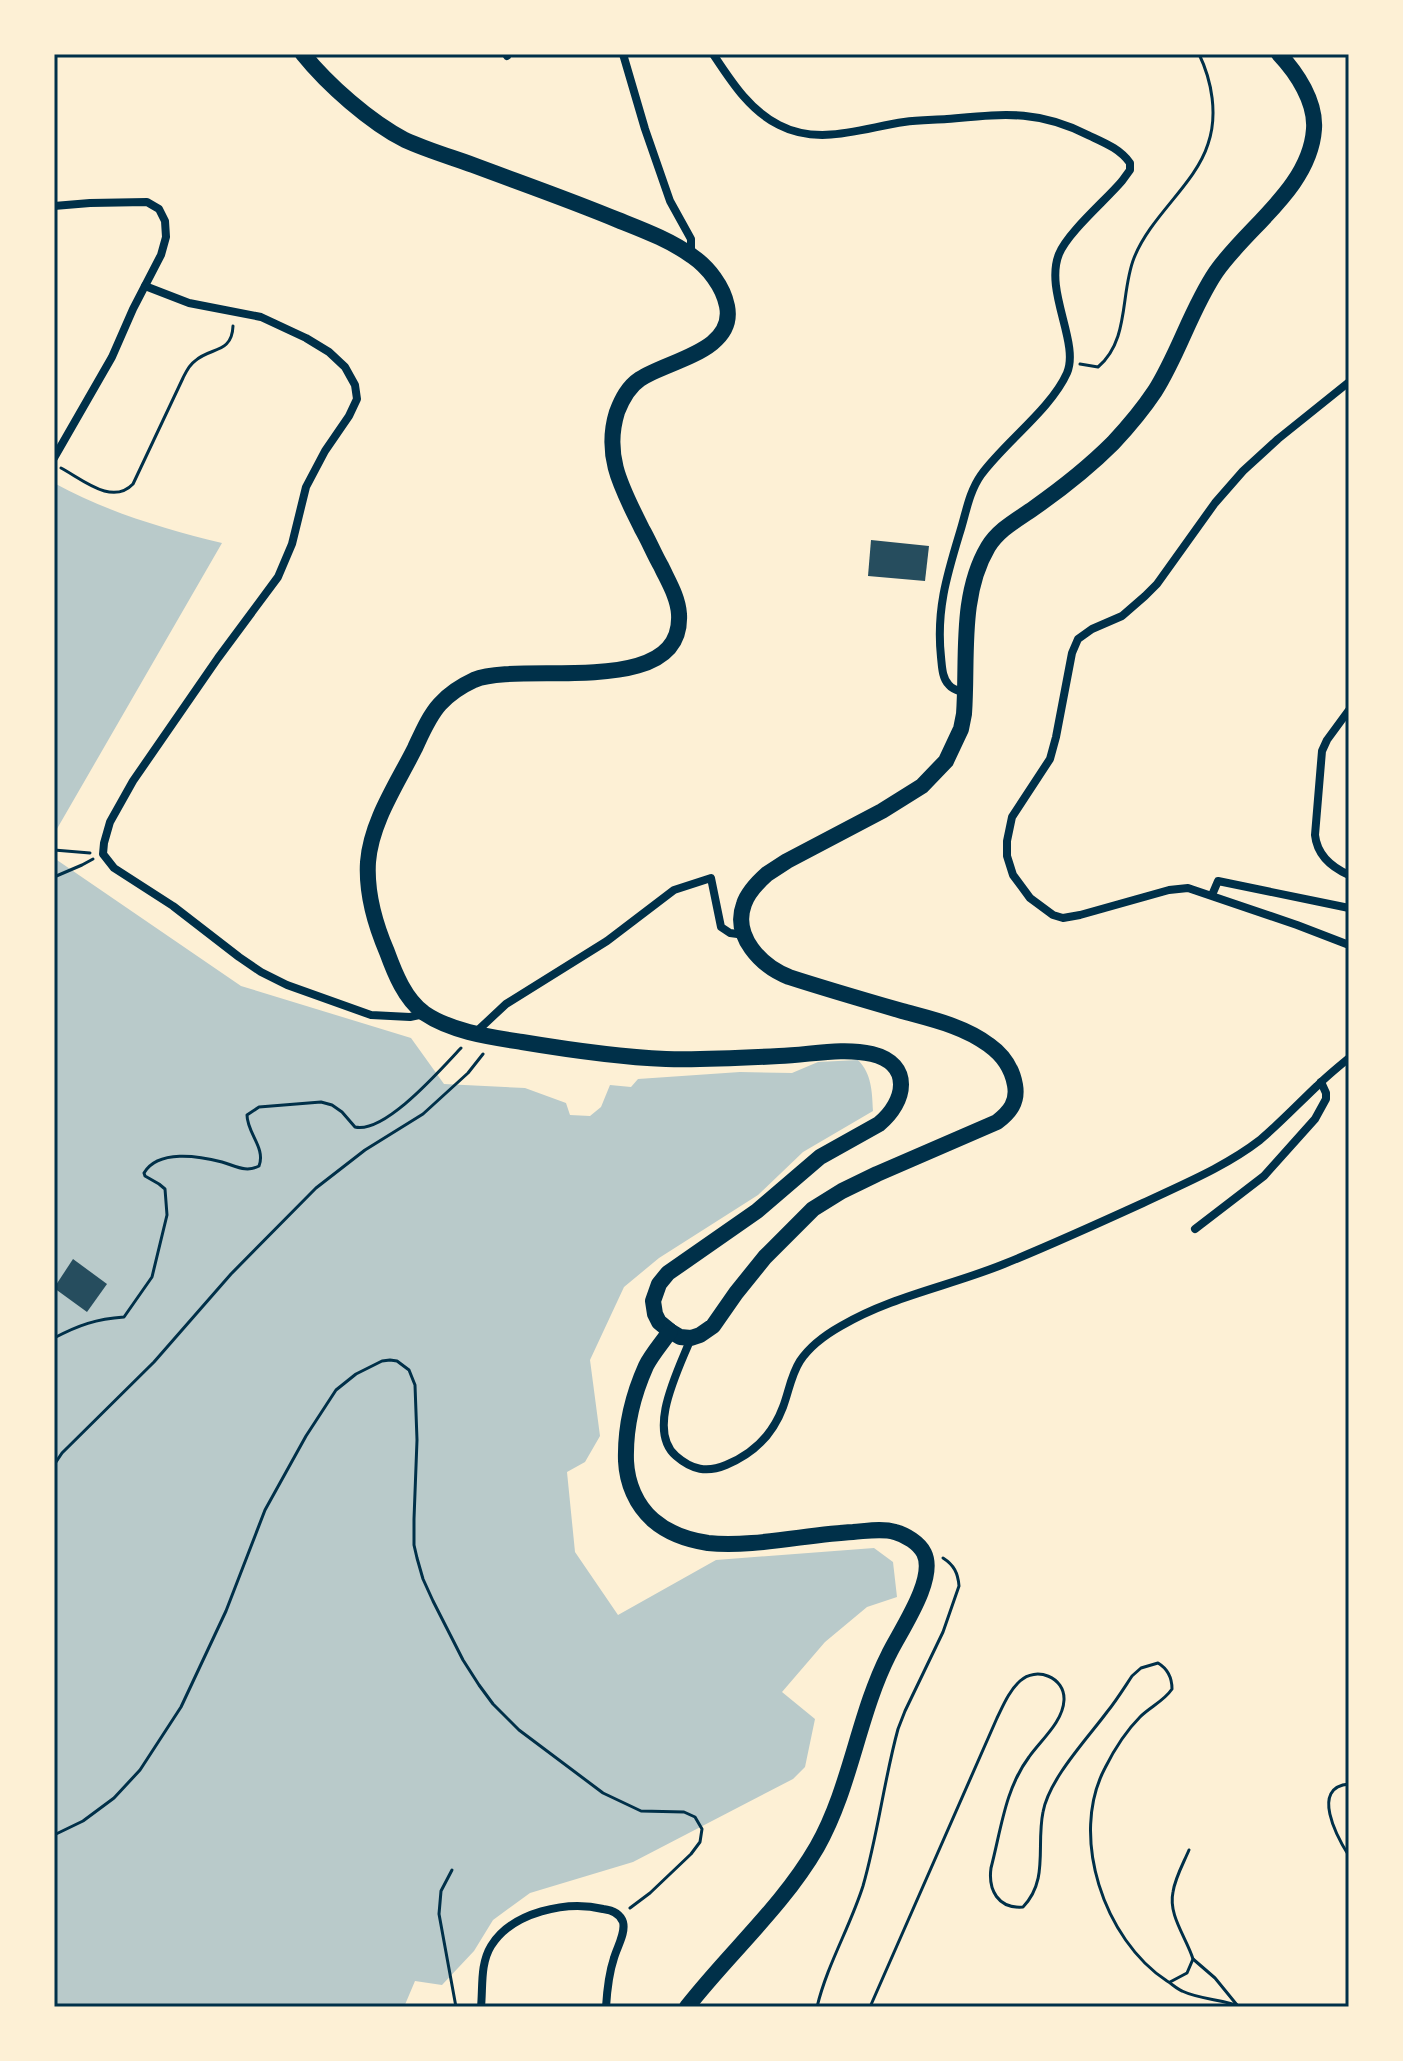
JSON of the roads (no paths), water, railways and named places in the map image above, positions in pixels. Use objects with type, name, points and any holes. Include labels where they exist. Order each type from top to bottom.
[{"type":"main road","points":[[303,54],[334,87],[399,136],[626,223],[691,254],[708,270],[727,305],[727,324],[721,336],[630,387],[618,411],[612,443],[619,484],[675,597],[679,616],[676,632],[663,653],[642,665],[591,673],[492,675],[459,688],[434,712],[380,817],[371,843],[368,866],[370,899],[385,949],[403,988],[425,1014],[443,1023],[496,1038],[600,1054],[665,1059],[864,1052],[894,1065],[901,1087],[896,1106],[887,1118],[820,1157],[757,1211],[672,1269],[661,1281],[653,1301],[656,1318],[670,1331],[684,1338],[700,1335],[709,1329],[765,1257],[813,1209],[877,1174],[997,1122],[1010,1111],[1016,1097],[1014,1081],[1003,1057],[984,1041],[941,1022],[780,974],[749,946],[741,919],[743,906],[751,891],[767,874],[922,786],[937,772],[954,746],[961,729],[965,693],[971,591],[976,570],[988,547],[1005,528],[1035,508],[1097,457],[1141,410],[1163,376],[1216,272],[1283,196],[1300,171],[1312,142],[1314,119],[1298,77],[1279,54]]},
{"type":"main road","points":[[670,1331],[646,1366],[631,1411],[627,1439],[628,1478],[638,1502],[652,1519],[673,1533],[709,1543],[760,1542],[885,1530],[913,1541],[926,1557],[920,1595],[887,1657],[837,1802],[817,1847],[787,1890],[687,2007]]},
{"type":"street","points":[[623,54],[670,201],[693,244],[691,254]]},
{"type":"street","points":[[713,54],[756,110],[791,130],[815,135],[840,135],[906,122],[1014,114],[1060,122],[1120,152],[1129,161],[1130,170],[1068,240],[1055,266],[1069,368],[1044,405],[980,477],[968,502],[943,590],[939,620],[944,675],[949,685],[965,693]]},
{"type":"street","points":[[54,206],[138,201],[151,203],[159,209],[165,221],[166,237],[161,255],[112,357],[54,461]]},
{"type":"street","points":[[145,286],[189,303],[261,317],[306,338],[329,352],[345,367],[353,380],[357,399],[306,487],[292,544],[278,577],[133,781],[110,822],[103,854],[114,868],[173,906],[239,957],[287,985],[371,1015],[410,1017],[425,1014]]},
{"type":"street","points":[[1349,382],[1243,471],[1145,596],[1122,616],[1078,639],[1072,653],[1050,759],[1015,811],[1009,825],[1007,856],[1013,875],[1030,898],[1053,915],[1063,918],[1188,888],[1349,945]]},
{"type":"street","points":[[1349,710],[1322,751],[1315,835],[1326,859],[1349,875]]},
{"type":"street","points":[[474,1033],[497,1011],[607,941],[674,890],[711,878],[721,927],[730,933],[745,935]]},
{"type":"street","points":[[1212,895],[1218,881],[1349,908]]},
{"type":"street","points":[[691,1338],[669,1395],[663,1433],[666,1446],[680,1459],[700,1470],[708,1470],[744,1457],[763,1441],[783,1407],[799,1363],[828,1333],[883,1305],[1024,1256],[1205,1174],[1259,1140],[1349,1058]]},
{"type":"street","points":[[1195,1229],[1264,1176],[1315,1119],[1326,1099],[1321,1082]]},
{"type":"street","points":[[481,2007],[482,1974],[495,1940],[511,1926],[539,1912],[567,1906],[606,1909],[623,1921],[606,2007]]}]
